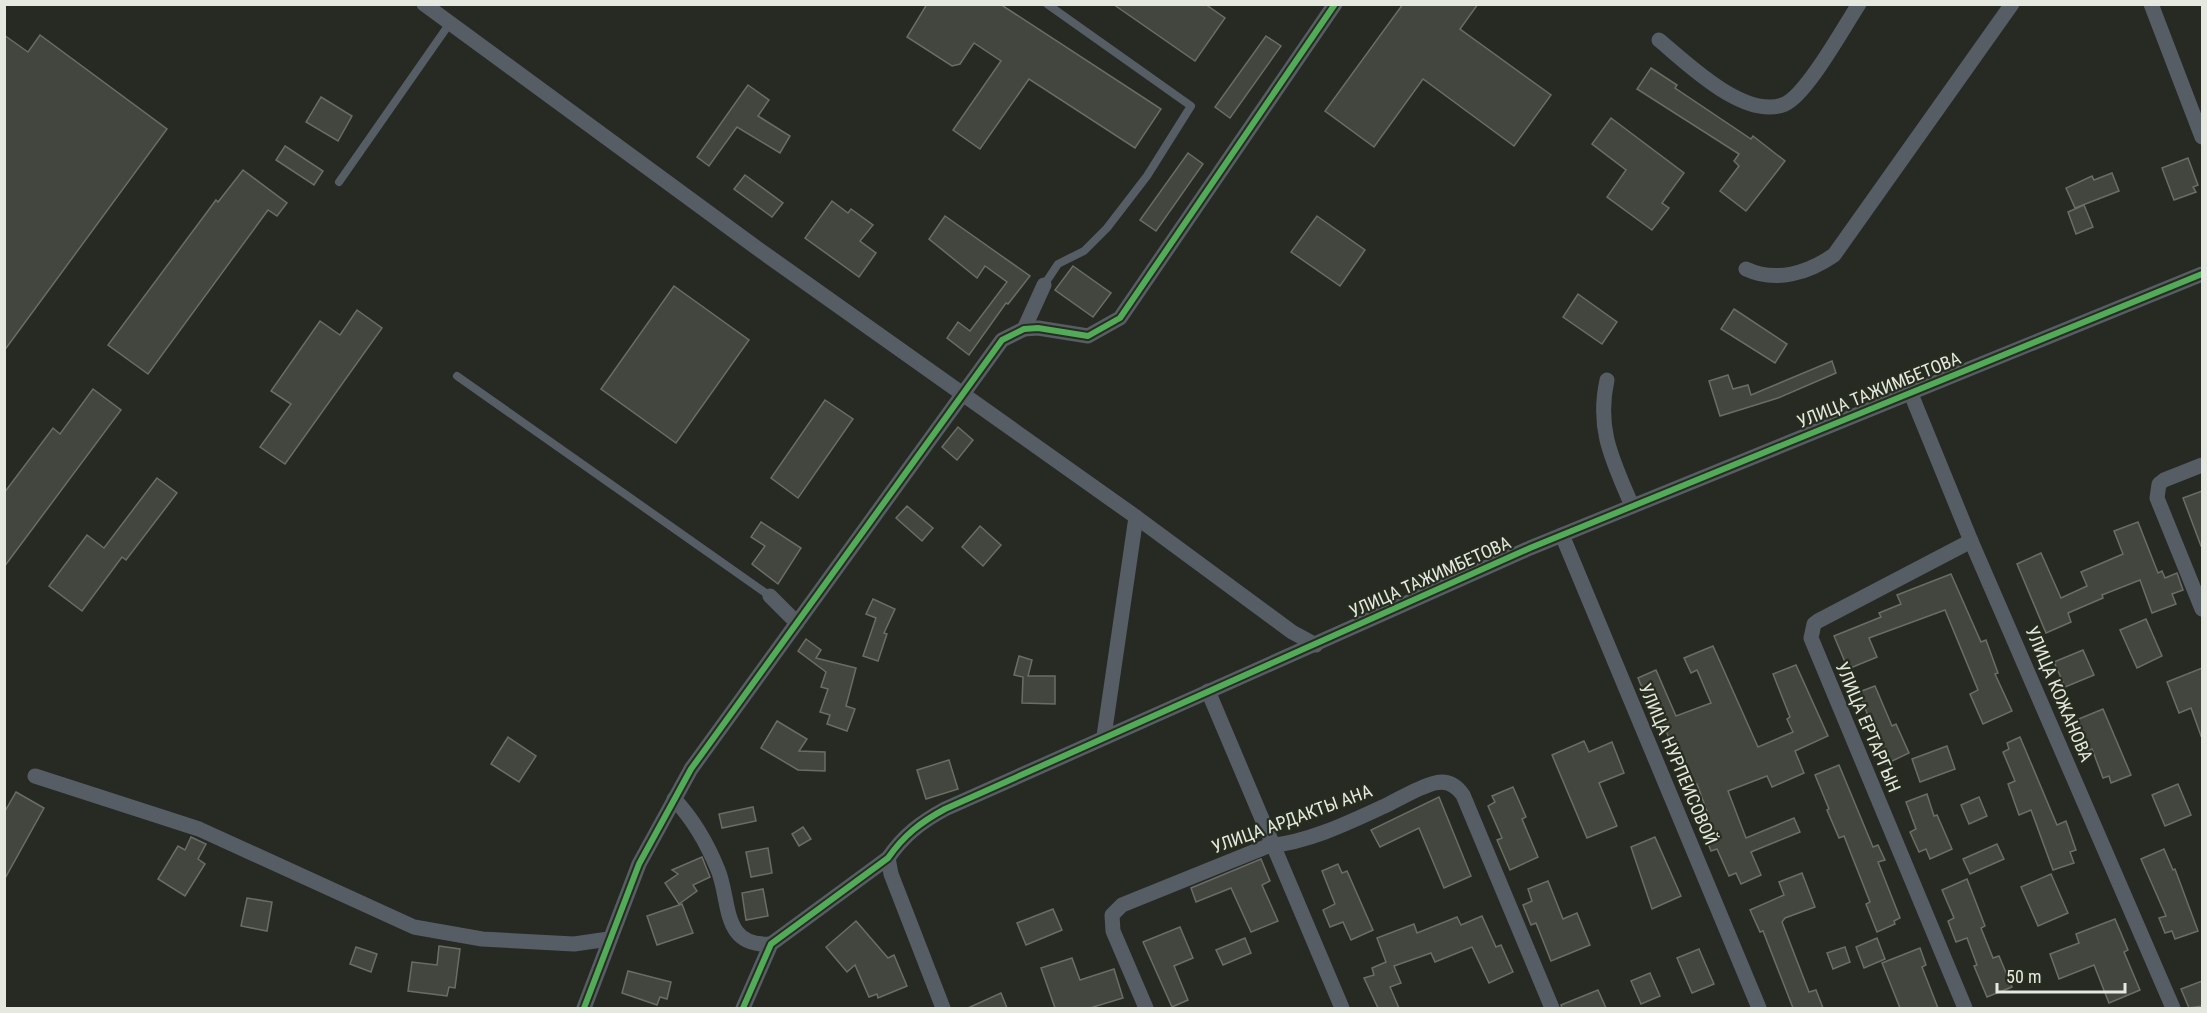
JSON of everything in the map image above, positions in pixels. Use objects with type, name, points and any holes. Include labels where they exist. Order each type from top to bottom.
[{"type":"street","points":[[424,4],[761,251],[1136,517],[1292,632],[1316,645]]},
{"type":"street","points":[[584,1008],[639,864],[691,769],[1002,340],[1024,329],[1055,329],[1088,336],[1120,318],[1335,4]]},
{"type":"street","points":[[1659,40],[1731,96],[1760,107],[1771,107],[1786,104],[1806,85],[1859,4]]},
{"type":"street","points":[[1746,269],[1759,275],[1796,274],[1817,267],[1834,255],[2012,4]]},
{"type":"street","points":[[2151,4],[2202,137]]},
{"type":"street","name":"УЛИЦА ТАЖИМБЕТОВА","points":[[771,944],[888,858],[902,838],[923,821],[945,808],[1562,535],[2202,274]]},
{"type":"street","points":[[1024,329],[1044,285]]},
{"type":"street","points":[[1607,380],[1603,399],[1603,424],[1608,452],[1632,506]]},
{"type":"street","name":"УЛИЦА КОЖАНОВА","points":[[1911,394],[1971,541],[2173,1008]]},
{"type":"street","points":[[2202,465],[2164,480],[2159,484],[2157,498],[2202,609]]},
{"type":"street","points":[[1104,736],[1136,517]]},
{"type":"street","name":"УЛИЦА НУРПЕИСОВОЙ","points":[[1562,535],[1759,1008]]},
{"type":"street","name":"УЛИЦА ЕРТАРГЫН","points":[[1965,1008],[1811,638],[1814,624],[1818,621],[1971,541]]},
{"type":"street","points":[[770,596],[797,623]]},
{"type":"street","points":[[1208,691],[1342,1008]]},
{"type":"street","points":[[35,776],[199,829],[414,927],[482,939],[574,944],[609,939]]},
{"type":"street","name":"УЛИЦА АРДАКТЫ АНА","points":[[1146,1008],[1113,931],[1113,915],[1122,904],[1274,845],[1284,846],[1350,822],[1435,783],[1453,785],[1463,795],[1552,1008]]},
{"type":"street","points":[[674,799],[691,817],[710,852],[719,873],[724,900],[732,924],[742,938],[755,944],[771,944],[743,1008]]},
{"type":"street","points":[[888,858],[894,885],[943,1008]]},
{"type":"lane","points":[[1044,285],[1058,264],[1084,251],[1107,228],[1147,176],[1191,106],[1047,4]]},
{"type":"lane","points":[[339,182],[450,23]]},
{"type":"lane","points":[[457,376],[770,596]]},
{"type":"building","points":[[927,4],[1000,4],[1161,109],[1135,148],[1029,79],[980,149],[953,130],[1001,61],[974,43],[960,64],[952,66],[907,37]]},
{"type":"building","points":[[1113,4],[1205,4],[1225,18],[1195,61]]},
{"type":"building","points":[[1403,4],[1478,4],[1460,29],[1551,95],[1514,146],[1423,79],[1374,147],[1325,111]]},
{"type":"building","points":[[4,35],[28,52],[40,35],[167,129],[4,351]]},
{"type":"building","points":[[1266,36],[1281,46],[1230,118],[1215,107]]},
{"type":"building","points":[[1651,68],[1677,85],[1675,88],[1751,139],[1753,136],[1785,161],[1746,211],[1720,191],[1739,166],[1734,161],[1739,154],[1637,89]]},
{"type":"building","points":[[748,85],[769,100],[758,116],[790,136],[780,153],[737,127],[709,166],[697,157]]},
{"type":"building","points":[[321,97],[352,116],[338,141],[306,122]]},
{"type":"building","points":[[1611,118],[1684,173],[1662,203],[1669,208],[1652,230],[1607,197],[1626,170],[1592,144]]},
{"type":"building","points":[[285,146],[323,171],[314,185],[276,160]]},
{"type":"building","points":[[1188,153],[1203,164],[1156,231],[1140,220]]},
{"type":"building","points":[[2188,158],[2198,185],[2193,187],[2196,192],[2174,200],[2162,168]]},
{"type":"building","points":[[243,170],[287,203],[277,216],[268,210],[148,374],[108,345],[216,200],[218,202]]},
{"type":"building","points":[[2112,173],[2119,191],[2075,208],[2066,188],[2092,176],[2094,180]]},
{"type":"building","points":[[745,175],[783,203],[772,217],[734,189]]},
{"type":"building","points":[[832,201],[848,213],[851,209],[873,225],[860,241],[876,253],[859,277],[805,238]]},
{"type":"building","points":[[2084,205],[2093,227],[2076,234],[2068,212]]},
{"type":"building","points":[[945,216],[1030,276],[1008,304],[1006,303],[969,355],[947,338],[958,322],[970,331],[1007,282],[985,266],[977,278],[929,239]]},
{"type":"building","points":[[1317,216],[1365,250],[1340,286],[1291,252]]},
{"type":"building","points":[[1073,266],[1111,293],[1093,317],[1055,290]]},
{"type":"building","points":[[674,286],[749,340],[676,443],[601,389]]},
{"type":"building","points":[[1578,294],[1617,322],[1602,344],[1563,317]]},
{"type":"building","points":[[1734,309],[1787,344],[1775,363],[1721,329]]},
{"type":"building","points":[[357,310],[382,328],[285,464],[260,447],[291,404],[271,391],[320,321],[340,335]]},
{"type":"building","points":[[1832,361],[1836,373],[1778,398],[1720,416],[1709,381],[1728,375],[1733,389],[1748,385],[1751,395]]},
{"type":"building","points":[[93,389],[121,410],[4,567],[4,493],[53,428],[60,434]]},
{"type":"building","points":[[825,400],[853,419],[798,498],[771,478]]},
{"type":"building","points":[[958,427],[973,440],[957,460],[942,447]]},
{"type":"building","points":[[157,478],[177,493],[126,560],[122,557],[82,611],[49,586],[87,535],[104,548]]},
{"type":"building","points":[[2202,491],[2202,546],[2201,546],[2183,498]]},
{"type":"building","points":[[907,506],[933,528],[922,541],[896,518]]},
{"type":"building","points":[[761,522],[801,548],[778,584],[752,564],[765,546],[751,537]]},
{"type":"building","points":[[2138,522],[2158,573],[2162,571],[2165,578],[2177,573],[2183,590],[2172,594],[2176,604],[2152,613],[2140,580],[2102,595],[2103,598],[2068,613],[2071,622],[2046,633],[2017,564],[2041,553],[2061,598],[2087,586],[2081,572],[2123,554],[2114,531]]},
{"type":"building","points":[[980,526],[1001,545],[983,566],[962,547]]},
{"type":"building","points":[[1951,574],[1981,642],[1986,640],[1998,673],[1995,674],[2012,711],[1983,724],[1970,694],[1978,690],[1945,610],[1869,638],[1877,657],[1848,669],[1834,636],[1881,617],[1879,613],[1901,604],[1897,595]]},
{"type":"building","points":[[873,599],[895,609],[884,633],[887,634],[878,661],[863,656],[876,618],[866,614]]},
{"type":"building","points":[[2146,619],[2162,656],[2137,668],[2120,630]]},
{"type":"building","points":[[806,639],[821,650],[816,658],[856,668],[846,706],[855,709],[847,731],[827,724],[830,715],[820,712],[828,689],[821,687],[826,672],[798,651]]},
{"type":"building","points":[[1713,646],[1758,747],[1793,732],[1787,719],[1790,717],[1773,674],[1796,665],[1828,736],[1795,751],[1804,773],[1772,787],[1767,776],[1728,791],[1746,838],[1794,818],[1800,832],[1751,852],[1761,875],[1741,884],[1736,873],[1729,876],[1717,849],[1711,851],[1698,818],[1708,814],[1697,784],[1688,788],[1655,702],[1649,705],[1638,678],[1656,670],[1676,716],[1711,703],[1697,670],[1691,673],[1684,658]]},
{"type":"building","points":[[2083,650],[2094,675],[2065,687],[2054,662]]},
{"type":"building","points":[[1019,656],[1032,660],[1028,676],[1055,676],[1055,704],[1022,703],[1023,677],[1014,675]]},
{"type":"building","points":[[2202,668],[2201,736],[2191,708],[2179,713],[2167,682]]},
{"type":"building","points":[[1875,686],[1892,726],[1896,724],[1909,753],[1886,764],[1859,692]]},
{"type":"building","points":[[2103,709],[2131,775],[2111,783],[2109,776],[2103,778],[2092,749],[2088,751],[2074,721]]},
{"type":"building","points":[[777,721],[807,739],[799,751],[825,752],[825,771],[798,770],[761,748]]},
{"type":"building","points":[[508,737],[536,756],[519,782],[491,764]]},
{"type":"building","points":[[2020,737],[2057,825],[2066,821],[2076,850],[2070,852],[2074,863],[2053,870],[2031,810],[2019,815],[2008,784],[2015,781],[2003,752],[2009,749],[2007,743]]},
{"type":"building","points":[[1584,741],[1589,752],[1612,742],[1624,773],[1599,783],[1617,826],[1587,838],[1552,755]]},
{"type":"building","points":[[1947,746],[1955,769],[1920,782],[1912,759]]},
{"type":"building","points":[[949,760],[958,789],[926,799],[917,770]]},
{"type":"building","points":[[1839,765],[1873,847],[1878,845],[1885,860],[1878,862],[1900,918],[1894,921],[1895,924],[1877,932],[1866,904],[1870,902],[1844,836],[1839,838],[1815,775]]},
{"type":"building","points":[[2178,784],[2191,815],[2165,826],[2152,795]]},
{"type":"building","points":[[1513,787],[1526,817],[1522,819],[1538,857],[1510,870],[1497,840],[1502,838],[1488,806],[1495,802],[1492,796]]},
{"type":"building","points":[[16,792],[44,808],[4,880],[4,813]]},
{"type":"building","points":[[1927,794],[1934,816],[1937,815],[1952,849],[1930,859],[1926,849],[1919,852],[1910,832],[1916,829],[1906,802]]},
{"type":"building","points":[[1439,797],[1471,876],[1444,888],[1419,828],[1380,847],[1371,830]]},
{"type":"building","points":[[1979,797],[1987,816],[1969,824],[1961,805]]},
{"type":"building","points":[[753,807],[756,821],[722,828],[719,814]]},
{"type":"building","points":[[803,827],[811,839],[799,846],[792,834]]},
{"type":"building","points":[[191,837],[206,844],[198,859],[205,864],[185,896],[158,879],[178,846],[185,850]]},
{"type":"building","points":[[1655,837],[1681,896],[1652,909],[1631,847]]},
{"type":"building","points":[[1997,844],[2004,859],[1970,874],[1963,859]]},
{"type":"building","points":[[768,848],[772,873],[751,877],[746,852]]},
{"type":"building","points":[[2164,849],[2173,870],[2175,869],[2198,931],[2175,939],[2172,931],[2165,933],[2159,918],[2166,916],[2141,859]]},
{"type":"building","points":[[702,857],[710,877],[693,885],[697,891],[679,904],[665,883],[678,874],[672,870]]},
{"type":"building","points":[[1261,859],[1270,881],[1262,885],[1278,921],[1251,932],[1231,888],[1196,902],[1191,888]]},
{"type":"building","points":[[1338,864],[1342,873],[1347,871],[1373,930],[1351,940],[1343,922],[1330,927],[1323,910],[1335,904],[1322,871]]},
{"type":"building","points":[[1802,873],[1815,907],[1785,918],[1782,922],[1809,992],[1816,990],[1823,1008],[1793,1008],[1763,931],[1760,932],[1750,910],[1784,895],[1779,882]]},
{"type":"building","points":[[2051,874],[2068,913],[2038,926],[2021,887]]},
{"type":"building","points":[[1967,879],[1985,926],[1981,928],[1993,958],[1999,956],[2012,987],[1987,997],[1974,966],[1977,965],[1967,938],[1956,942],[1948,921],[1954,918],[1942,890]]},
{"type":"building","points":[[1548,881],[1563,919],[1577,913],[1590,945],[1551,961],[1536,923],[1531,925],[1523,905],[1532,901],[1528,889]]},
{"type":"building","points":[[763,889],[768,916],[746,920],[742,893]]},
{"type":"building","points":[[247,898],[272,902],[267,931],[241,926]]},
{"type":"building","points":[[682,904],[693,933],[657,945],[647,916]]},
{"type":"building","points":[[1053,909],[1062,930],[1026,945],[1017,923]]},
{"type":"building","points":[[1482,916],[1496,947],[1501,945],[1513,972],[1489,983],[1472,947],[1435,962],[1431,953],[1394,966],[1401,983],[1390,987],[1399,1008],[1378,1008],[1364,978],[1374,975],[1372,968],[1386,962],[1377,938],[1414,924],[1417,933],[1457,917],[1461,925]]},
{"type":"building","points":[[2115,919],[2128,950],[2124,952],[2140,990],[2109,1003],[2094,965],[2059,979],[2050,954],[2079,943],[2076,934]]},
{"type":"building","points":[[856,921],[888,958],[894,955],[907,986],[878,998],[877,994],[869,997],[855,965],[847,972],[826,947]]},
{"type":"building","points":[[1180,927],[1193,958],[1174,966],[1188,1000],[1172,1007],[1143,942]]},
{"type":"building","points":[[1245,938],[1251,953],[1223,965],[1216,950]]},
{"type":"building","points":[[1877,938],[1885,959],[1864,968],[1856,947]]},
{"type":"building","points":[[439,946],[460,949],[455,988],[449,987],[447,996],[408,991],[412,962],[437,965]]},
{"type":"building","points":[[356,947],[377,954],[371,972],[350,964]]},
{"type":"building","points":[[1845,947],[1850,962],[1833,969],[1827,953]]},
{"type":"building","points":[[1920,948],[1926,965],[1922,967],[1938,1008],[1900,1008],[1882,963]]},
{"type":"building","points":[[1699,949],[1714,984],[1692,993],[1677,958]]},
{"type":"building","points":[[1072,958],[1080,980],[1114,969],[1123,998],[1090,1008],[1055,1008],[1041,968]]},
{"type":"building","points":[[628,971],[671,982],[667,999],[660,997],[657,1005],[622,993]]},
{"type":"building","points":[[1650,973],[1660,996],[1641,1004],[1631,981]]},
{"type":"building","points":[[2202,981],[2202,1006],[2189,1008],[2181,989]]},
{"type":"building","points":[[1598,990],[1606,1008],[1562,1008],[1561,1005]]},
{"type":"building","points":[[1001,993],[1007,1008],[968,1008]]},
{"type":"cycle path","points":[[584,1008],[639,864],[691,769],[1002,340],[1024,329],[1038,328],[1088,336],[1120,318],[1335,4]]},
{"type":"cycle path","points":[[743,1008],[771,944],[888,858],[900,842],[928,819],[945,809],[1530,548],[2202,274]]}]
